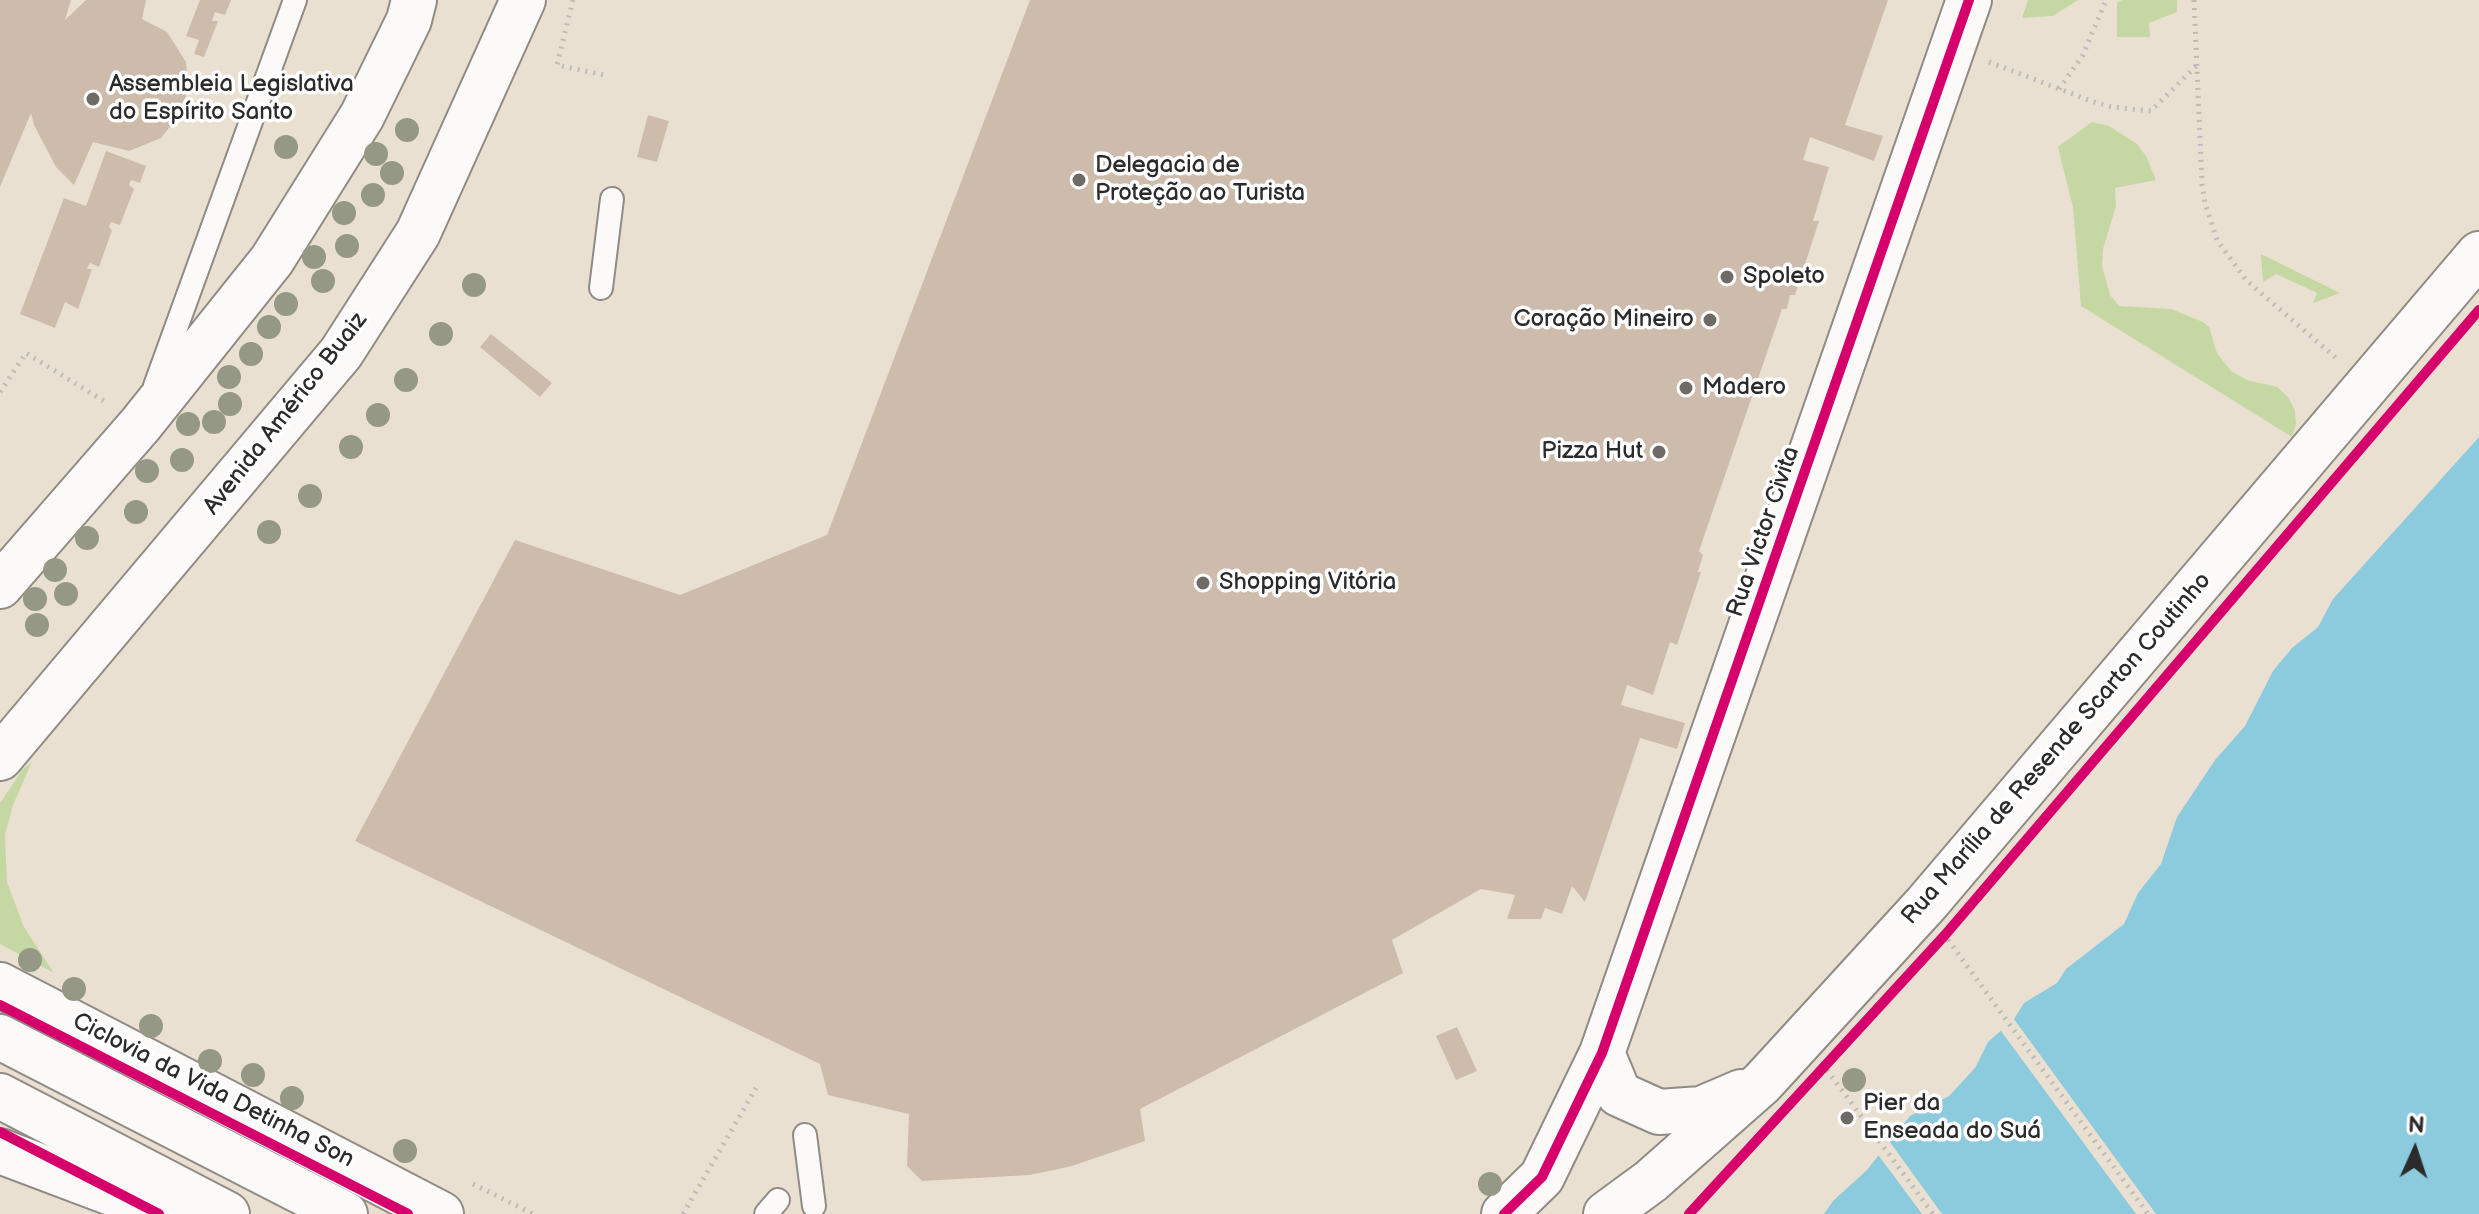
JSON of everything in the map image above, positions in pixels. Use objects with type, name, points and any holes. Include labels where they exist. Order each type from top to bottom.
[{"type":"street","points":[[7,575],[141,424],[272,260],[362,116],[409,20],[414,0]]},
{"type":"street","name":"Avenida Américo Buaiz","points":[[4,752],[341,353],[418,233],[523,0]]},
{"type":"street","name":"Rua Victor Civita","points":[[1602,1053],[1966,18]]},
{"type":"street","name":"Rua Marília de Resende Scarton Coutinho","points":[[1606,1214],[1651,1181],[1762,1083],[1926,904],[2479,254]]},
{"type":"street","points":[[0,985],[441,1214]]},
{"type":"street","points":[[0,1037],[345,1214]]},
{"type":"street","points":[[1602,1053],[1619,1094],[1659,1112],[1701,1109],[1762,1083]]},
{"type":"street","points":[[1504,1214],[1542,1177],[1602,1053]]},
{"type":"street","points":[[0,1096],[227,1214]]},
{"type":"street","points":[[0,1151],[167,1214]]},
{"type":"lane","points":[[141,424],[295,0]]},
{"type":"lane","points":[[601,288],[612,199]]},
{"type":"lane","points":[[805,1135],[814,1206]]},
{"type":"path","points":[[573,0],[557,65],[608,76]]},
{"type":"path","points":[[2059,89],[2083,55],[2106,0]]},
{"type":"path","points":[[2194,0],[2202,184],[2207,213],[2217,240],[2246,280],[2367,385]]},
{"type":"path","points":[[1966,18],[2059,89],[2111,107],[2151,111],[2197,66]]},
{"type":"path","points":[[0,392],[26,353],[141,424]]},
{"type":"path","points":[[1935,946],[1955,923]]},
{"type":"path","points":[[1945,935],[2148,1214]]},
{"type":"path","points":[[1814,1077],[1835,1055]]},
{"type":"path","points":[[1824,1066],[1933,1214]]},
{"type":"path","points":[[683,1214],[756,1088]]},
{"type":"green space","points":[[2028,0],[2078,0],[2053,16],[2022,18]]},
{"type":"green space","points":[[2177,0],[2177,12],[2149,23],[2150,37],[2117,37],[2117,2]]},
{"type":"green space","points":[[2092,122],[2109,126],[2137,144],[2156,180],[2115,188],[2116,206],[2103,249],[2102,266],[2110,295],[2119,306],[2171,309],[2203,322],[2209,327],[2217,353],[2231,371],[2247,380],[2277,387],[2288,397],[2295,410],[2296,424],[2292,437],[2081,306],[2073,207],[2058,147]]},
{"type":"green space","points":[[2261,254],[2340,293],[2313,303],[2317,293],[2276,274],[2263,282]]},
{"type":"green space","points":[[32,762],[13,805],[5,835],[7,882],[24,927],[54,973],[0,944],[0,803],[23,769]]},
{"type":"water","points":[[2479,437],[2479,1214],[1824,1214],[1833,1201],[1867,1170],[1910,1116],[1949,1096],[1975,1068],[1988,1042],[2014,1019],[2024,1003],[2057,983],[2066,969],[2124,924],[2138,893],[2161,864],[2177,817],[2215,760],[2245,726],[2273,671],[2292,648],[2318,627],[2333,599]]},
{"type":"pier","points":[[2011,1015],[2156,1214],[2136,1214],[1998,1027]]},
{"type":"pier","points":[[1887,1138],[1942,1214],[1922,1214],[1876,1152]]},
{"type":"building","name":"Assembleia Legislativa do Espírito Santo","points":[[0,0],[71,0],[65,20],[86,0],[146,0],[142,19],[167,32],[186,62],[188,88],[182,111],[161,138],[129,151],[93,142],[74,185],[56,167],[31,113],[0,187]]},
{"type":"building","name":"Assembleia Legislativa do Espírito Santo","points":[[200,0],[231,0],[225,15],[215,12],[212,21],[218,21],[204,57],[194,54],[199,40],[186,36]]},
{"type":"building","name":"Shopping Vitória","points":[[1030,0],[1888,0],[1845,125],[1883,136],[1874,161],[1810,137],[1803,160],[1829,167],[1813,221],[1819,221],[1795,295],[1790,295],[1787,309],[1782,309],[1699,551],[1703,555],[1698,572],[1701,572],[1677,645],[1670,642],[1653,695],[1627,685],[1621,705],[1685,723],[1677,749],[1640,738],[1585,902],[1572,886],[1562,914],[1545,908],[1541,919],[1507,919],[1515,895],[1481,889],[1392,940],[1403,973],[1140,1109],[1145,1141],[1072,1166],[1030,1175],[922,1181],[907,1166],[909,1114],[828,1095],[820,1064],[355,841],[515,540],[680,595],[827,535]]},
{"type":"building","points":[[648,115],[669,121],[657,162],[637,157]]},
{"type":"building","name":"Assembleia Legislativa do Espírito Santo","points":[[106,151],[146,166],[140,183],[131,180],[129,185],[134,189],[120,225],[111,222],[109,227],[112,230],[99,267],[90,263],[87,269],[92,269],[78,309],[65,302],[55,328],[20,314],[64,198],[86,206]]},
{"type":"building","points":[[491,334],[552,383],[540,397],[480,347]]},
{"type":"building","points":[[1457,1027],[1477,1071],[1456,1080],[1436,1036]]},
{"type":"cycle path","points":[[1504,1214],[1542,1177],[1602,1053],[1969,0]]},
{"type":"cycle path","points":[[1689,1214],[1945,935],[2479,310]]},
{"type":"cycle path","name":"Ciclovia da Vida Detinha Son","points":[[0,1005],[408,1214]]},
{"type":"cycle path","points":[[0,1132],[159,1214]]},
{"type":"place","name":"Assembleia Legislativa do Espírito Santo","points":[[93,99]]},
{"type":"place","name":"Delegacia de Proteção ao Turista","points":[[1079,180]]},
{"type":"place","name":"Spoleto","points":[[1727,277]]},
{"type":"place","name":"Coração Mineiro","points":[[1710,320]]},
{"type":"place","name":"Madero","points":[[1686,388]]},
{"type":"place","name":"Pizza Hut","points":[[1659,452]]},
{"type":"place","name":"Shopping Vitória","points":[[1203,583]]},
{"type":"place","name":"Pier da Enseada do Suá","points":[[1847,1118]]}]
